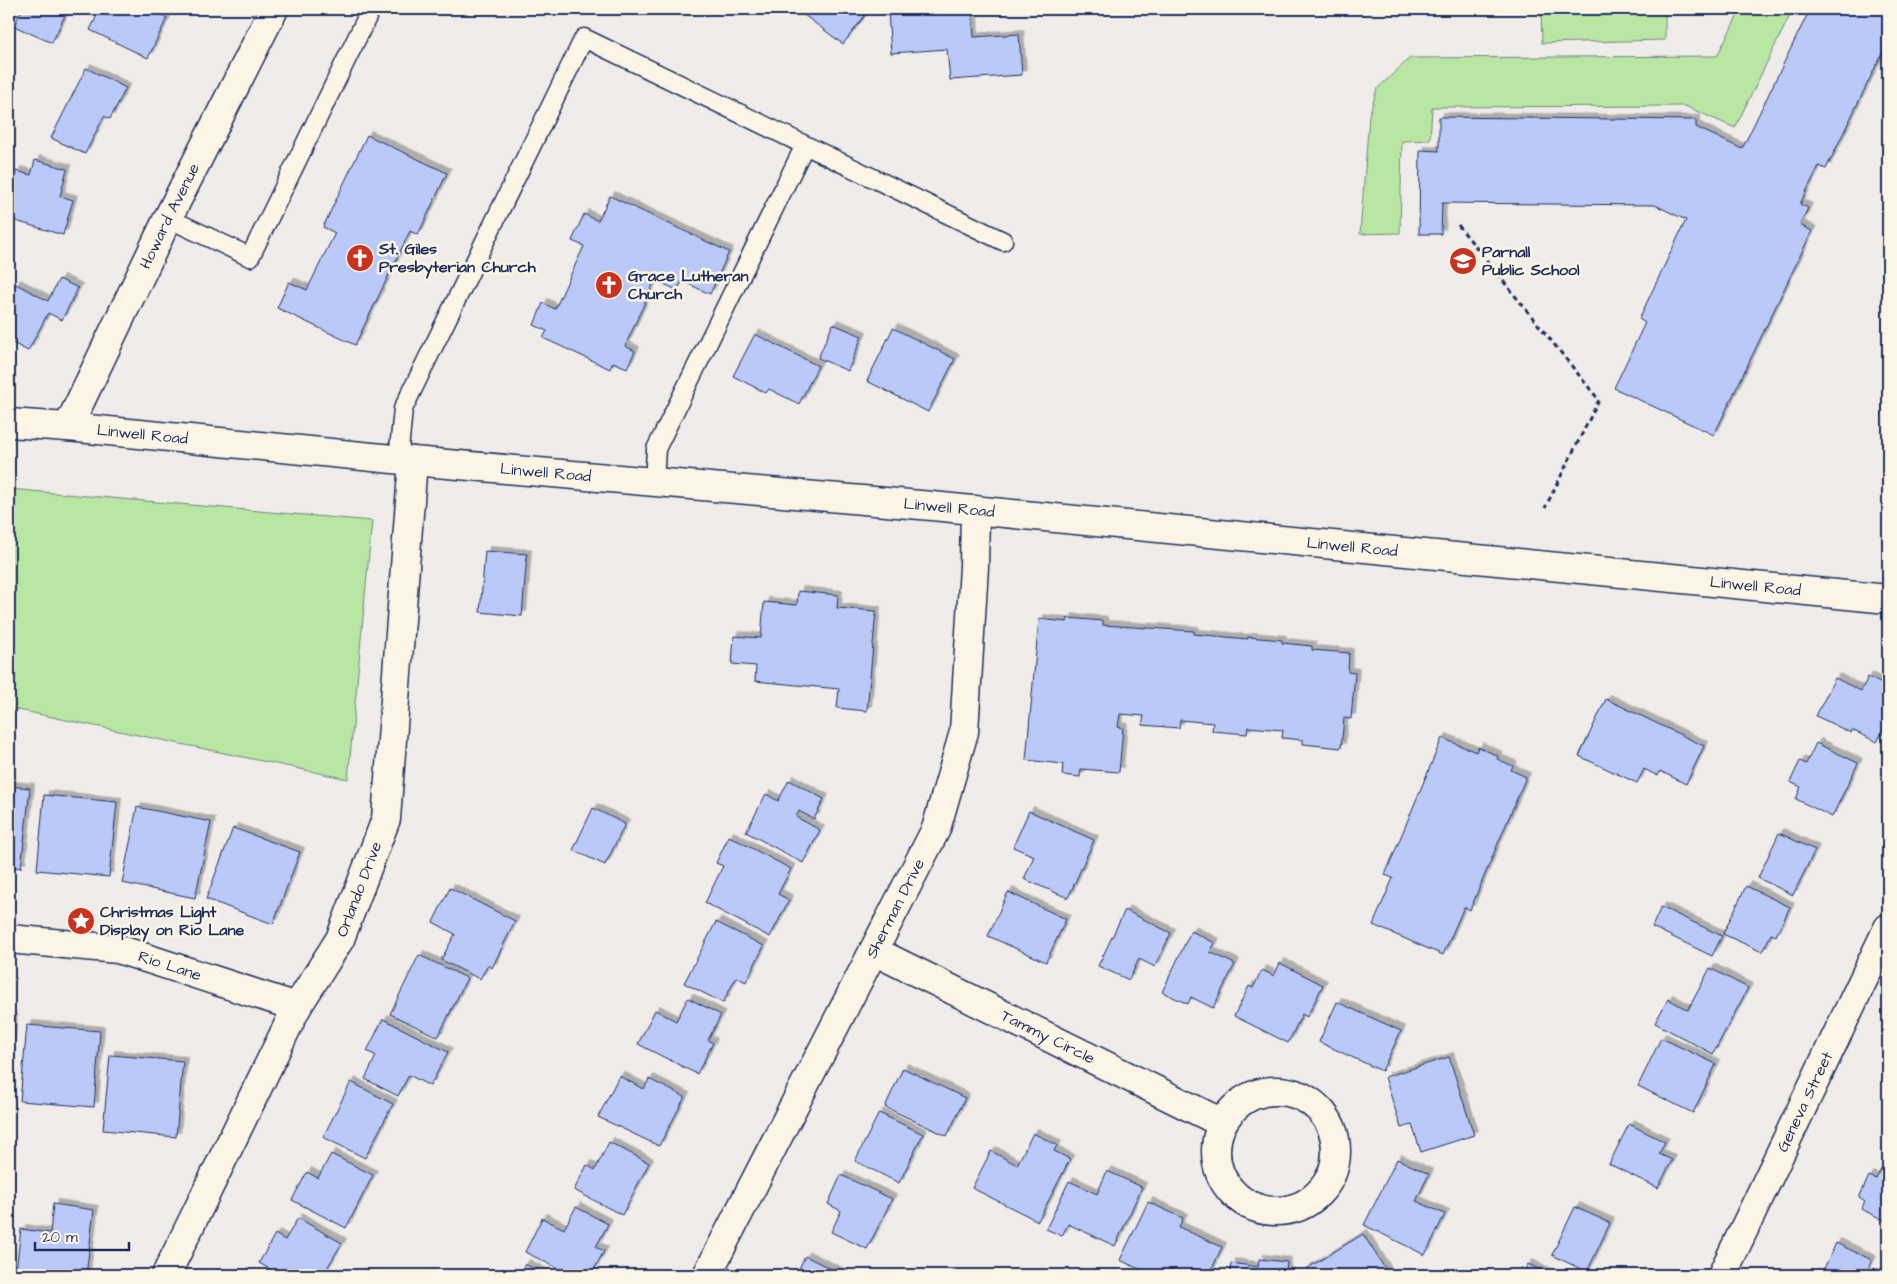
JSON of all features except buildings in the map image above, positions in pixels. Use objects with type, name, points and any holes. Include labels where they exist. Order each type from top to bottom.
[{"type":"street","name":"Howard Avenue","points":[[68,426],[168,218],[274,9]]},
{"type":"street","name":"Linwell Road","points":[[9,423],[68,426],[405,460],[974,510],[1888,599]]},
{"type":"street","name":"Orlando Drive","points":[[166,1275],[297,1007],[340,939],[386,819],[405,460]]},
{"type":"street","name":"Sherman Drive","points":[[707,1275],[936,829],[964,732],[974,567],[974,510]]},
{"type":"street","name":"Geneva Street","points":[[1722,1275],[1888,928]]},
{"type":"street","name":"Rio Lane","points":[[9,938],[118,950],[297,1007]]},
{"type":"street","name":"Tammy Circle","points":[[874,951],[1222,1123]]},
{"type":"street","points":[[1280,1090],[1298,1094],[1316,1105],[1331,1124],[1337,1145],[1335,1167],[1326,1186],[1310,1202],[1291,1210],[1260,1210],[1241,1200],[1225,1184],[1216,1164],[1216,1143],[1222,1123],[1240,1102],[1259,1092],[1280,1090]]},
{"type":"lane","points":[[168,218],[250,258],[370,9]]},
{"type":"lane","points":[[405,460],[403,409],[584,38],[1003,241]]},
{"type":"lane","points":[[654,482],[656,449],[805,145]]},
{"type":"path","points":[[1458,225],[1599,400],[1545,508]]},
{"type":"green space","points":[[1541,9],[1665,9],[1665,40],[1542,43]]},
{"type":"green space","points":[[1741,9],[1793,9],[1735,128],[1685,106],[1432,107],[1430,140],[1402,141],[1400,233],[1360,234],[1369,116],[1377,89],[1410,58],[1717,56]]},
{"type":"green space","points":[[9,489],[372,521],[348,779],[9,708]]},
{"type":"place","name":"St. Giles Presbyterian Church","points":[[360,258]]},
{"type":"place","name":"Parnall Public School","points":[[1463,261]]},
{"type":"place","name":"Grace Lutheran Church","points":[[609,285]]},
{"type":"place","name":"Christmas Light Display on Rio Lane","points":[[81,921]]}]
